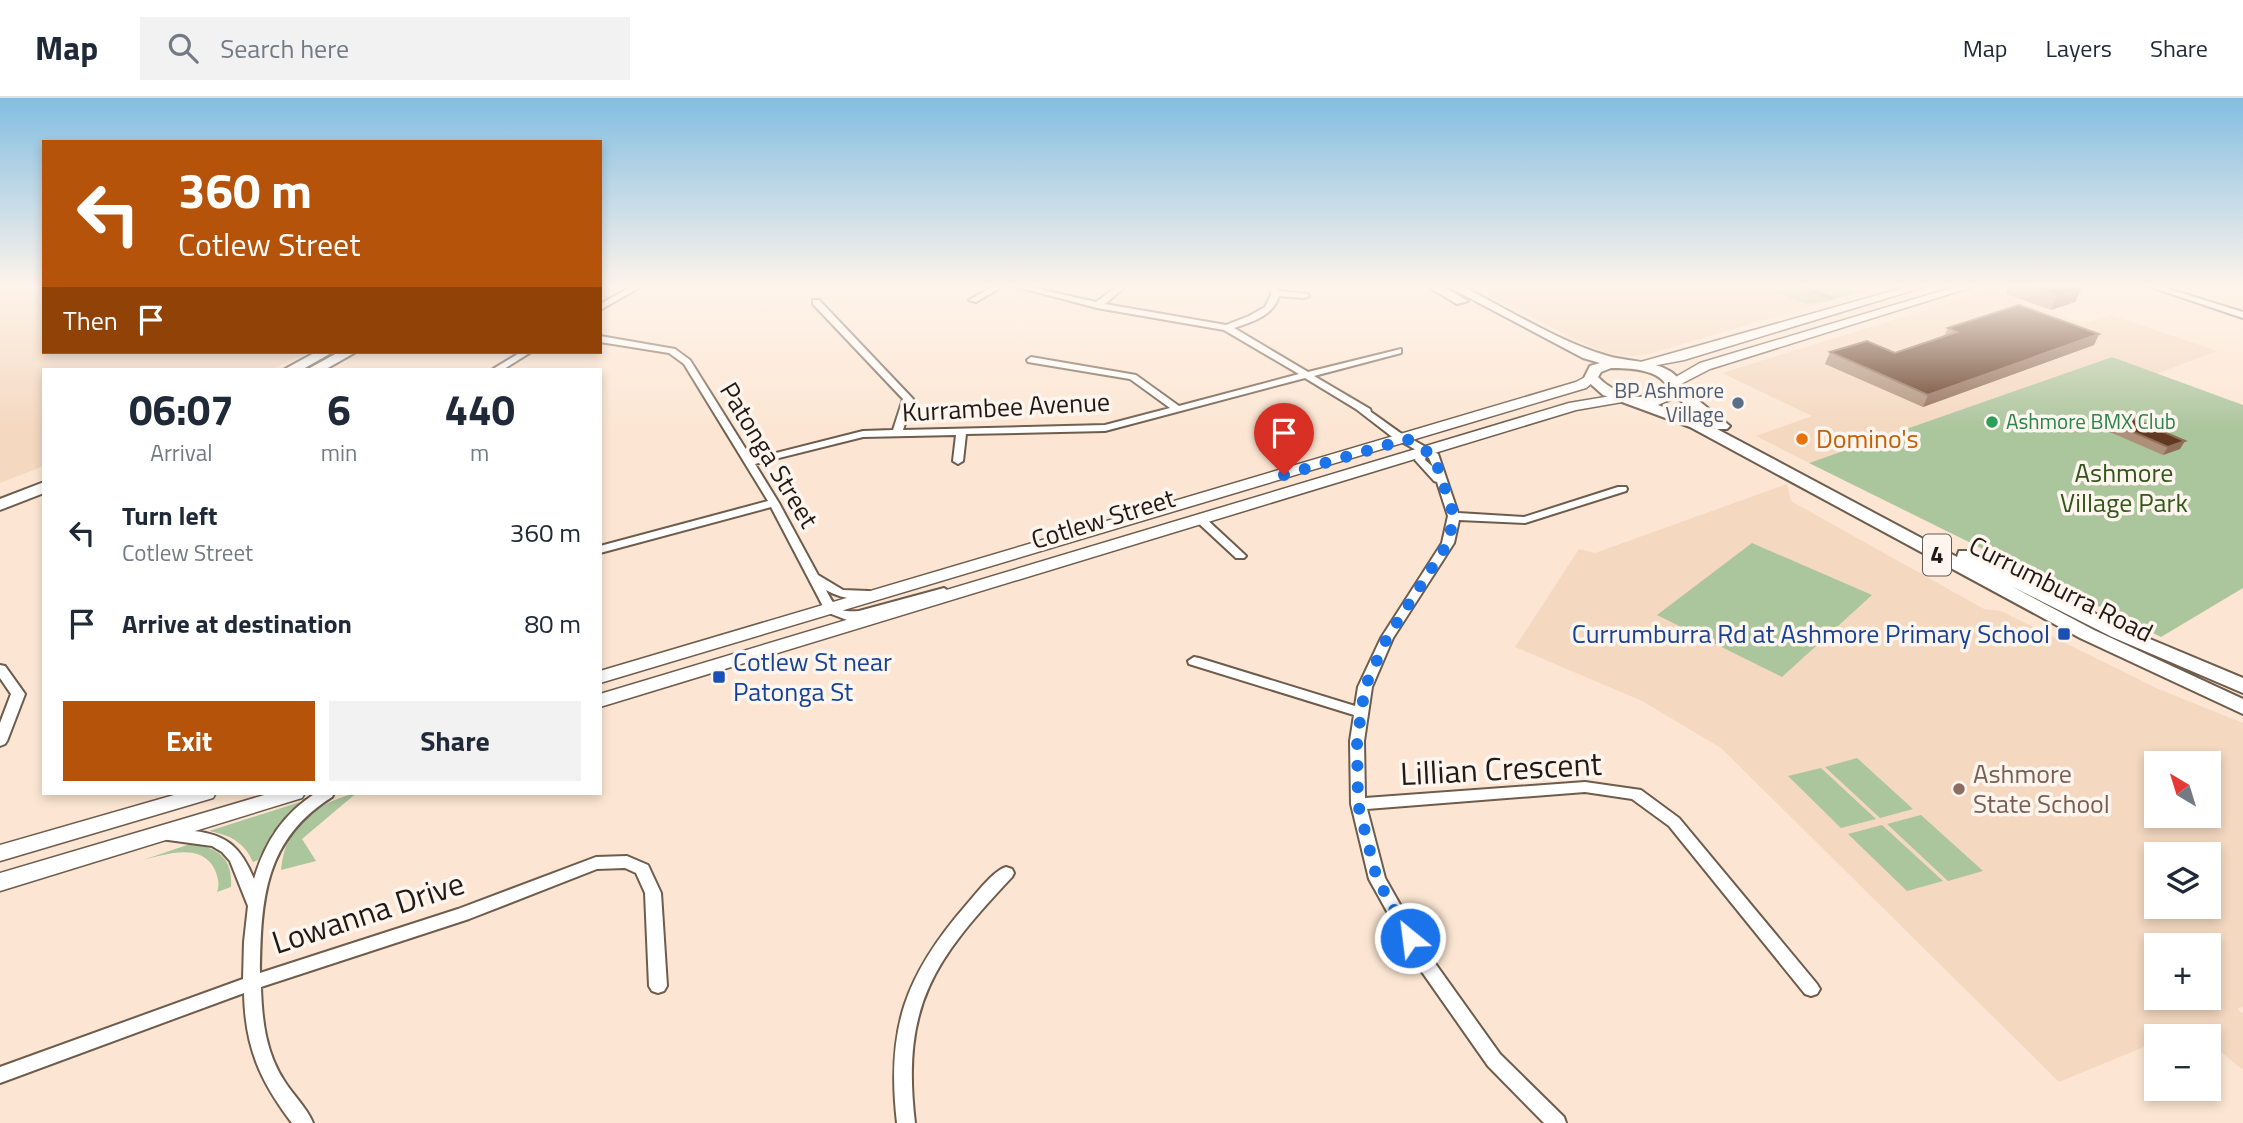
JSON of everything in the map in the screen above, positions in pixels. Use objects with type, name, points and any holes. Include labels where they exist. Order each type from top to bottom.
[{"type":"main road","name":"4","points":[[1523,334],[1567,357],[1607,393],[1628,399]]},
{"type":"main road","name":"4","points":[[1547,334],[1588,355],[1620,364]]},
{"type":"main road","points":[[1636,365],[1679,357],[1758,334]]},
{"type":"main road","points":[[1628,399],[1662,399],[1675,386],[1705,366],[1811,334]]},
{"type":"main road","points":[[294,368],[322,354]]},
{"type":"main road","points":[[317,368],[345,354]]},
{"type":"main road","name":"4","points":[[1591,376],[1602,366],[1636,365],[1659,371],[1675,386]]},
{"type":"main road","name":"Cotlew Street","points":[[602,676],[1407,439],[1581,386],[1591,376]]},
{"type":"main road","name":"Currumburra Road","points":[[1675,386],[1703,413],[1751,443],[2054,601],[2243,687]]},
{"type":"main road","name":"Cotlew Street","points":[[602,700],[1574,406],[1628,399]]},
{"type":"main road","name":"Currumburra Road","points":[[1628,399],[1695,424],[2087,634],[2243,707]]},
{"type":"main road","points":[[0,493],[42,477]]},
{"type":"main road","points":[[0,505],[42,488]]},
{"type":"main road","points":[[0,853],[199,795]]},
{"type":"main road","points":[[6,879],[288,795]]},
{"type":"street","points":[[846,334],[908,399],[897,433]]},
{"type":"street","points":[[1237,334],[1361,409],[1385,428],[1407,439],[1423,451],[1420,460],[1445,488],[1454,516],[1448,543],[1387,638],[1365,687],[1357,741],[1358,804],[1377,879],[1421,957],[1494,1060],[1557,1123]]},
{"type":"street","name":"Patonga Street","points":[[602,339],[672,351],[687,362],[774,503],[815,578],[820,595],[830,609]]},
{"type":"street","name":"Kurrambee Avenue","points":[[749,463],[863,434],[1105,428],[1398,351]]},
{"type":"street","points":[[500,368],[524,354]]},
{"type":"street","points":[[1031,360],[1133,377],[1178,409]]},
{"type":"street","points":[[958,461],[961,432]]},
{"type":"street","points":[[1454,516],[1525,520],[1622,489]]},
{"type":"street","points":[[602,549],[774,503]]},
{"type":"street","points":[[1199,518],[1240,556]]},
{"type":"street","points":[[815,578],[846,596],[890,592]]},
{"type":"street","points":[[830,609],[847,616],[859,615],[979,585]]},
{"type":"street","points":[[1195,661],[1361,712]]},
{"type":"street","points":[[0,669],[18,694],[0,741]]},
{"type":"street","name":"Lillian Crescent","points":[[1358,804],[1586,787],[1636,794],[1674,822],[1811,989]]},
{"type":"street","points":[[304,1123],[287,1102],[260,1051],[252,983],[255,905],[275,842],[291,820],[324,795]]},
{"type":"street","points":[[157,835],[188,835],[213,840],[231,848],[240,862],[255,905]]},
{"type":"street","name":"Lowanna Drive","points":[[0,1075],[252,983],[463,914],[596,863],[615,861],[636,864],[642,869],[653,892],[658,986]]},
{"type":"street","points":[[906,1123],[903,1065],[908,1020],[915,1002],[933,963],[969,913],[1006,873]]},
{"type":"shaded area","points":[[0,334],[42,334],[42,354],[305,354],[274,368],[42,368],[42,467],[0,483]]},
{"type":"shaded area","points":[[1565,334],[1717,334],[1649,354],[1630,356],[1607,353]]},
{"type":"shaded area","points":[[1849,334],[2166,334],[2217,351],[2156,374],[2112,357],[1809,463],[1756,436],[1812,416],[1722,373]]},
{"type":"shaded area","name":"Ashmore State School","points":[[1787,484],[1791,501],[1984,609],[2001,611],[2156,688],[2243,723],[2243,1006],[2237,1009],[2243,1014],[2243,1070],[2221,1052],[2221,1024],[2144,1024],[2144,1047],[2059,1082],[1721,748],[1642,701],[1515,647],[1579,549],[1595,553]]},
{"type":"green space","name":"Ashmore Village Park","points":[[2112,357],[2243,405],[2243,588],[2161,637],[1809,463]]},
{"type":"green space","points":[[1752,543],[1872,595],[1782,677],[1657,615]]},
{"type":"green space","points":[[1857,758],[1913,809],[1880,818],[1825,767]]},
{"type":"green space","points":[[1821,768],[1876,819],[1841,828],[1788,776]]},
{"type":"green space","points":[[355,795],[302,839],[316,861],[281,870],[289,840],[304,818],[314,810],[340,798]]},
{"type":"green space","points":[[300,802],[272,833],[258,860],[253,862],[235,840],[209,831]]},
{"type":"green space","points":[[1921,815],[1983,871],[1948,881],[1887,824]]},
{"type":"green space","points":[[1882,825],[1943,881],[1907,891],[1848,834]]},
{"type":"green space","points":[[190,844],[216,851],[222,856],[229,868],[231,887],[217,892],[215,870],[209,861],[193,853],[172,853],[143,860]]},
{"type":"building","points":[[1952,334],[2099,334],[1928,395],[1830,352],[1867,341],[1895,353]]},
{"type":"building","points":[[2127,416],[2185,441],[2168,447],[2110,422]]},
{"type":"place","name":"BP Ashmore Village","points":[[1738,403]]},
{"type":"place","name":"Ashmore BMX Club","points":[[1992,422]]},
{"type":"place","name":"Domino's","points":[[1802,439]]},
{"type":"place","name":"Currumburra Rd at Ashmore Primary School","points":[[2064,634]]},
{"type":"place","name":"Cotlew St near Patonga St","points":[[719,677]]},
{"type":"place","name":"Ashmore State School","points":[[1959,789]]},
{"type":"route","points":[[1284,475],[1407,439],[1434,456],[1454,516],[1448,543],[1427,580],[1387,638],[1365,687],[1357,741],[1358,804],[1377,879],[1410,938]]}]
